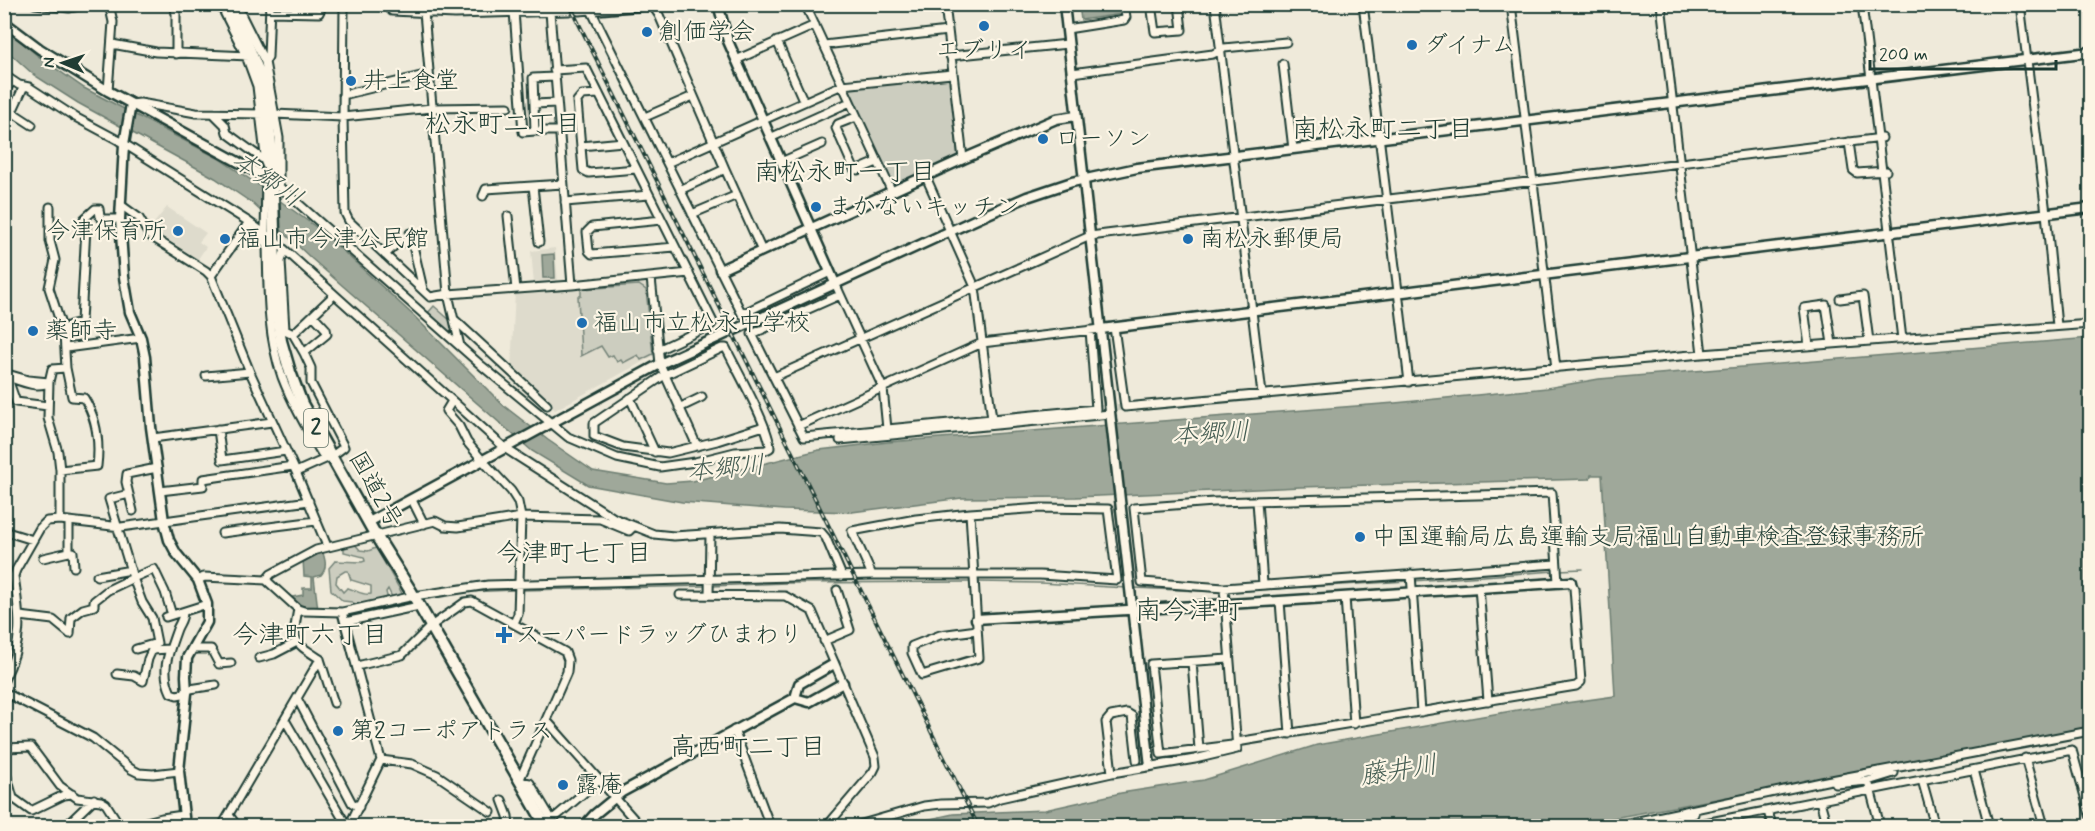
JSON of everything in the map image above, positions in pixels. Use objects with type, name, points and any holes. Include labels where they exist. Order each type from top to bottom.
[{"type":"highway","name":"国道2号","points":[[228,4],[261,77],[270,130],[272,183],[270,242],[276,307],[281,341],[302,404],[328,458],[431,626],[546,826]]},
{"type":"street","points":[[37,5],[69,8],[89,4]]},
{"type":"street","points":[[108,91],[113,22],[109,4]]},
{"type":"street","points":[[174,4],[176,54]]},
{"type":"street","points":[[220,4],[247,56],[257,86],[263,114],[267,167]]},
{"type":"street","points":[[236,4],[263,58],[279,138],[264,232]]},
{"type":"street","points":[[263,58],[270,8],[319,13],[323,4]]},
{"type":"street","points":[[344,4],[345,213],[349,221],[430,297],[689,273]]},
{"type":"street","points":[[389,4],[392,11],[514,11],[532,8],[550,12],[569,11]]},
{"type":"street","points":[[449,10],[479,4]]},
{"type":"street","points":[[718,4],[736,60],[883,388],[886,429]]},
{"type":"street","points":[[805,4],[892,192]]},
{"type":"street","points":[[945,4],[963,159]]},
{"type":"street","points":[[1064,4],[1150,765]]},
{"type":"street","points":[[1067,29],[1124,21],[1126,17],[1124,4]]},
{"type":"street","points":[[1150,4],[1155,32],[1182,30],[1179,4]]},
{"type":"street","points":[[1215,4],[1262,394]]},
{"type":"street","points":[[1363,4],[1409,382]]},
{"type":"street","points":[[1511,4],[1556,368]]},
{"type":"street","points":[[1661,4],[1702,354]]},
{"type":"street","points":[[1862,4],[1884,171],[1902,339]]},
{"type":"street","points":[[2020,4],[2046,213],[2057,326]]},
{"type":"street","points":[[579,11],[656,5],[693,96],[762,251]]},
{"type":"street","points":[[591,10],[742,314],[830,273]]},
{"type":"street","points":[[514,11],[523,132],[559,131]]},
{"type":"street","points":[[424,12],[448,294],[460,346]]},
{"type":"street","points":[[550,12],[572,285]]},
{"type":"street","points":[[4,22],[40,49],[108,91],[138,105],[272,183],[460,346],[480,368],[548,424],[568,437],[617,458],[660,467],[695,462],[735,452],[770,448],[764,426],[726,348],[722,348],[663,376],[630,398],[594,423],[594,436],[623,447],[668,453],[764,426]]},
{"type":"street","points":[[736,60],[815,25]]},
{"type":"street","points":[[824,45],[948,31]]},
{"type":"street","points":[[777,41],[804,102]]},
{"type":"street","points":[[1072,73],[1213,54],[1224,48],[1286,42]]},
{"type":"street","points":[[112,44],[176,54],[247,56]]},
{"type":"street","points":[[950,56],[1068,44]]},
{"type":"street","points":[[369,522],[660,364],[1027,197],[1084,178],[1137,168],[2091,52]]},
{"type":"street","points":[[1283,64],[1293,149]]},
{"type":"street","points":[[535,131],[533,78],[586,68],[713,322],[658,350]]},
{"type":"street","points":[[343,94],[429,74]]},
{"type":"street","points":[[667,163],[842,85],[952,74]]},
{"type":"street","points":[[4,75],[29,87],[75,117],[125,141],[270,242],[285,250],[507,448],[594,506],[633,527],[664,536],[780,530],[821,532],[826,538],[842,576]]},
{"type":"street","points":[[4,90],[13,81]]},
{"type":"street","points":[[24,86],[12,112],[32,125]]},
{"type":"street","points":[[599,93],[582,95],[577,100],[584,170],[589,173],[636,169]]},
{"type":"street","points":[[645,117],[693,96]]},
{"type":"street","points":[[770,138],[850,102]]},
{"type":"street","points":[[534,104],[557,103]]},
{"type":"street","points":[[138,105],[215,115],[240,112],[263,114]]},
{"type":"street","points":[[138,105],[125,141],[120,219],[124,277],[130,312],[141,338],[164,521],[169,540],[176,553],[198,580],[207,604],[207,622],[187,658],[187,693],[179,771],[184,826]]},
{"type":"street","points":[[275,114],[343,117],[432,108],[508,107]]},
{"type":"street","points":[[215,115],[225,125],[227,133],[264,160],[272,183]]},
{"type":"street","points":[[720,270],[963,159],[1056,119],[1076,116]]},
{"type":"street","points":[[856,117],[838,124],[836,128],[854,169],[858,170],[877,162]]},
{"type":"street","points":[[774,377],[1090,236],[1880,138]]},
{"type":"street","points":[[581,146],[623,142]]},
{"type":"street","points":[[1849,142],[1852,170],[1857,173],[1884,171]]},
{"type":"street","points":[[781,162],[822,144]]},
{"type":"street","points":[[680,190],[725,169]]},
{"type":"street","points":[[926,177],[975,287],[992,418]]},
{"type":"street","points":[[483,196],[486,189],[563,184]]},
{"type":"street","points":[[533,186],[539,243]]},
{"type":"street","points":[[565,202],[650,195]]},
{"type":"street","points":[[692,214],[736,195]]},
{"type":"street","points":[[121,205],[139,218],[149,235],[211,276],[250,372],[327,546]]},
{"type":"street","points":[[50,207],[50,241],[55,260],[49,288],[63,330],[66,368],[72,397],[84,398],[92,411],[99,449],[97,466],[60,470]]},
{"type":"street","points":[[798,426],[982,343],[2091,208]]},
{"type":"street","points":[[63,330],[81,322],[86,227],[84,219],[95,209],[99,209],[100,217],[103,219],[120,219]]},
{"type":"street","points":[[508,216],[516,289]]},
{"type":"street","points":[[662,220],[592,227],[587,232],[589,251],[592,255],[675,247]]},
{"type":"street","points":[[247,224],[264,232],[270,242]]},
{"type":"street","points":[[211,276],[247,224]]},
{"type":"street","points":[[385,255],[396,244],[411,236],[423,291]]},
{"type":"street","points":[[160,491],[203,486],[203,479],[294,469],[328,458],[344,447],[311,383],[311,368],[304,352],[293,334],[285,330],[282,261],[285,250]]},
{"type":"street","points":[[651,278],[658,350],[663,376],[697,446]]},
{"type":"street","points":[[293,334],[334,295]]},
{"type":"street","points":[[840,295],[752,334],[804,437],[1096,409],[1090,330]]},
{"type":"street","points":[[1840,299],[1863,296],[1869,341]]},
{"type":"street","points":[[1809,346],[1804,308],[1826,305],[1832,344]]},
{"type":"street","points":[[304,352],[327,334],[326,329],[313,315]]},
{"type":"street","points":[[455,320],[547,405]]},
{"type":"street","points":[[1114,327],[1125,407],[1702,354],[2091,324]]},
{"type":"street","points":[[66,348],[141,338]]},
{"type":"street","points":[[60,520],[60,470],[58,452],[48,418],[48,382],[52,369],[66,368]]},
{"type":"street","points":[[206,376],[250,372]]},
{"type":"street","points":[[4,373],[28,380],[48,382]]},
{"type":"street","points":[[48,382],[43,386],[11,378],[9,382],[16,402],[48,406]]},
{"type":"street","points":[[679,408],[702,397]]},
{"type":"street","points":[[630,398],[655,452]]},
{"type":"street","points":[[452,401],[446,411],[459,426],[467,442],[518,502],[521,517],[519,585],[518,614],[514,623]]},
{"type":"street","points":[[840,440],[1111,416]]},
{"type":"street","points":[[153,438],[272,422]]},
{"type":"street","points":[[218,429],[222,460],[286,451]]},
{"type":"street","points":[[133,511],[126,482],[127,474],[157,468]]},
{"type":"street","points":[[1556,564],[1224,588],[1142,582],[1134,508],[1257,501],[1551,493],[1558,582]]},
{"type":"street","points":[[129,494],[109,499],[133,578],[142,602],[152,618],[157,643],[136,649]]},
{"type":"street","points":[[412,500],[424,524]]},
{"type":"street","points":[[4,680],[16,656],[20,616],[14,576],[33,540],[47,521],[60,520],[118,526],[309,501]]},
{"type":"street","points":[[1257,501],[1263,584]]},
{"type":"street","points":[[345,622],[455,588],[872,575],[1040,575],[1117,580],[1108,509],[1042,508],[970,513],[916,519],[852,531],[872,575]]},
{"type":"street","points":[[970,513],[979,658],[922,675],[912,653],[912,646],[940,635],[977,630]]},
{"type":"street","points":[[266,580],[271,574],[296,559],[327,546],[435,521],[445,526],[458,527],[521,517],[600,519],[629,531],[633,527]]},
{"type":"street","points":[[69,521],[69,552]]},
{"type":"street","points":[[222,533],[316,521]]},
{"type":"street","points":[[4,531],[33,540]]},
{"type":"street","points":[[709,595],[710,534]]},
{"type":"street","points":[[43,558],[74,552],[74,567]]},
{"type":"street","points":[[20,616],[52,620],[69,634],[71,618],[83,609],[94,606],[94,601],[108,590],[154,569],[165,592],[169,616],[207,604]]},
{"type":"street","points":[[97,576],[131,570]]},
{"type":"street","points":[[1411,574],[1421,712]]},
{"type":"street","points":[[198,580],[204,577],[266,580],[298,609],[304,611],[342,612],[416,601]]},
{"type":"street","points":[[976,619],[1224,602],[1280,602],[1412,589],[1479,588],[1571,582],[1574,588],[1581,682],[1576,686],[1237,742],[1232,745],[1161,754],[1151,664],[1229,659]]},
{"type":"street","points":[[855,826],[924,806],[988,803],[1000,798],[1112,772],[1195,759],[1237,749],[1224,588]]},
{"type":"street","points":[[1479,588],[1488,701]]},
{"type":"street","points":[[824,641],[850,630],[837,590]]},
{"type":"street","points":[[680,595],[785,596],[812,611],[875,757],[876,766],[827,826]]},
{"type":"street","points":[[1345,597],[1354,724]]},
{"type":"street","points":[[357,666],[402,655],[431,626],[465,602],[472,602],[565,652],[568,660],[567,672],[519,781],[530,783],[552,820],[599,780]]},
{"type":"street","points":[[1280,602],[1290,734]]},
{"type":"street","points":[[298,609],[294,634],[297,642],[320,659],[334,703]]},
{"type":"street","points":[[183,612],[183,620],[169,649],[165,664],[165,682],[171,693],[177,695],[187,693],[190,689],[216,685]]},
{"type":"street","points":[[342,612],[381,760],[347,826]]},
{"type":"street","points":[[259,658],[274,654],[297,642]]},
{"type":"street","points":[[117,674],[134,676],[143,681],[152,650],[169,649]]},
{"type":"street","points":[[192,649],[211,649],[219,664],[231,663]]},
{"type":"street","points":[[222,826],[320,659]]},
{"type":"street","points":[[1192,662],[1198,749]]},
{"type":"street","points":[[795,698],[798,684],[834,664]]},
{"type":"street","points":[[584,826],[622,792],[734,730],[795,698],[809,702],[843,683]]},
{"type":"street","points":[[4,692],[93,738],[131,769],[153,774],[179,771]]},
{"type":"street","points":[[297,698],[356,805]]},
{"type":"street","points":[[1112,772],[1106,722],[1111,716],[1127,713],[1132,716],[1137,760]]},
{"type":"street","points":[[285,720],[347,826]]},
{"type":"street","points":[[547,721],[640,826]]},
{"type":"street","points":[[734,730],[770,826]]},
{"type":"street","points":[[1626,825],[1826,781],[2091,731]]},
{"type":"street","points":[[4,748],[31,747],[60,786],[77,798],[106,804],[120,826]]},
{"type":"street","points":[[1690,826],[1717,824],[1768,811],[2072,750],[2091,815]]},
{"type":"street","points":[[2025,758],[2044,826]]},
{"type":"street","points":[[381,760],[412,764],[436,775],[491,812]]},
{"type":"street","points":[[4,766],[13,798],[31,811],[64,795],[72,794]]},
{"type":"street","points":[[1826,781],[1834,784],[1868,781],[1906,767]]},
{"type":"street","points":[[1974,770],[1989,826]]},
{"type":"street","points":[[1922,780],[1935,826]]},
{"type":"street","points":[[1868,781],[1880,826]]},
{"type":"street","points":[[70,822],[94,800]]},
{"type":"street","points":[[502,800],[508,816],[508,826]]},
{"type":"street","points":[[1820,801],[1827,826]]},
{"type":"street","points":[[1615,826],[1663,826],[1696,813],[1696,810]]},
{"type":"street","points":[[1768,811],[1772,826]]},
{"type":"street","points":[[130,826],[183,815]]},
{"type":"street","points":[[229,815],[237,826]]},
{"type":"shaded area","points":[[947,78],[950,80],[958,158],[893,187],[848,90],[849,88]]},
{"type":"shaded area","name":"今津保育所","points":[[167,207],[206,233],[199,242],[206,247],[198,259],[150,228]]},
{"type":"shaded area","name":"福山市立松永中学校","points":[[555,248],[558,282],[534,284],[531,251]]},
{"type":"shaded area","name":"福山市立松永中学校","points":[[648,283],[655,355],[555,410],[511,368],[515,292]]},
{"type":"shaded area","points":[[639,285],[646,290],[653,354],[641,360],[638,355],[623,363],[621,360],[617,362],[613,355],[608,357],[601,346],[581,356],[578,296],[581,296],[581,289]]},
{"type":"shaded area","points":[[434,306],[453,323],[457,341],[427,314]]},
{"type":"shaded area","points":[[353,542],[360,550],[368,551],[376,548],[404,597],[393,599],[388,589],[386,592],[388,600],[359,607],[352,602],[343,601],[331,590],[329,568],[335,561],[365,561],[364,557],[344,552],[344,544]],"holes":[[[348,571],[351,580],[371,586],[371,594],[347,588],[343,592],[336,583],[337,576]]]},
{"type":"water","points":[[1079,5],[1122,5],[1122,14],[1081,20]]},
{"type":"water","points":[[5,28],[38,56],[84,88],[218,158],[320,230],[413,315],[504,406],[593,471],[666,483],[693,481],[819,450],[888,442],[1395,403],[1547,388],[1599,379],[2090,338],[2090,727],[1570,826],[899,826],[953,814],[1045,810],[1121,793],[1204,780],[1317,745],[1523,709],[1615,696],[1602,475],[1591,475],[1590,479],[1300,487],[1076,497],[962,498],[852,512],[784,510],[682,502],[588,485],[532,451],[312,259],[252,203],[215,178],[78,103],[34,75],[5,49]]},
{"type":"water","points":[[554,254],[555,278],[543,278],[542,255]]},
{"type":"water","points":[[322,550],[325,569],[321,575],[314,577],[318,610],[306,608],[299,605],[292,597],[303,595],[303,588],[312,588],[312,577],[304,576],[303,559]]},
{"type":"waterway","points":[[1559,570],[1583,569]]},
{"type":"waterway","points":[[1413,581],[1555,571]]},
{"type":"waterway","points":[[1227,592],[1408,581]]},
{"type":"waterway","points":[[712,586],[786,583],[971,582]]},
{"type":"waterway","points":[[978,582],[1127,588]]},
{"type":"waterway","points":[[523,590],[707,586]]},
{"type":"waterway","points":[[1134,588],[1222,592]]},
{"type":"waterway","points":[[421,600],[467,592],[515,590]]},
{"type":"waterway","points":[[345,616],[411,602]]},
{"type":"waterway","points":[[340,617],[338,617],[377,760],[357,801]]},
{"type":"waterway","points":[[348,820],[353,808]]},
{"type":"tunnel","points":[[1096,409],[1125,407]]},
{"type":"tunnel","points":[[1108,509],[1134,508]]},
{"type":"railway","points":[[569,4],[978,826]]},
{"type":"place","name":"エブリイ","points":[[984,26]]},
{"type":"place","name":"創価学会","points":[[647,32]]},
{"type":"place","name":"ダイナム","points":[[1412,45]]},
{"type":"place","name":"井上食堂","points":[[351,81]]},
{"type":"place","name":"ローソン","points":[[1043,139]]},
{"type":"place","name":"まかないキッチン","points":[[816,207]]},
{"type":"place","name":"今津保育所","points":[[178,231]]},
{"type":"place","name":"福山市今津公民館","points":[[225,239]]},
{"type":"place","name":"南松永郵便局","points":[[1188,239]]},
{"type":"place","name":"福山市立松永中学校","points":[[582,323]]},
{"type":"place","name":"薬師寺","points":[[33,331]]},
{"type":"place","name":"中国運輸局広島運輸支局福山自動車検査登録事務所","points":[[1360,537]]},
{"type":"place","name":"スーパードラッグひまわり","points":[[504,635]]},
{"type":"place","name":"第2コーポアトラス","points":[[338,731]]},
{"type":"place","name":"露庵","points":[[563,785]]},
{"type":"district","name":"松永町二丁目","points":[[503,125]]},
{"type":"district","name":"南松永町二丁目","points":[[1383,130]]},
{"type":"district","name":"南松永町一丁目","points":[[845,173]]},
{"type":"district","name":"今津町七丁目","points":[[574,554]]},
{"type":"district","name":"南今津町","points":[[1189,611]]},
{"type":"district","name":"今津町六丁目","points":[[310,636]]},
{"type":"district","name":"高西町二丁目","points":[[748,748]]},
{"type":"water label","name":"本郷川","points":[[267,180]]},
{"type":"water label","name":"本郷川","points":[[1211,434]]},
{"type":"water label","name":"本郷川","points":[[726,469]]},
{"type":"water label","name":"藤井川","points":[[1399,771]]}]
